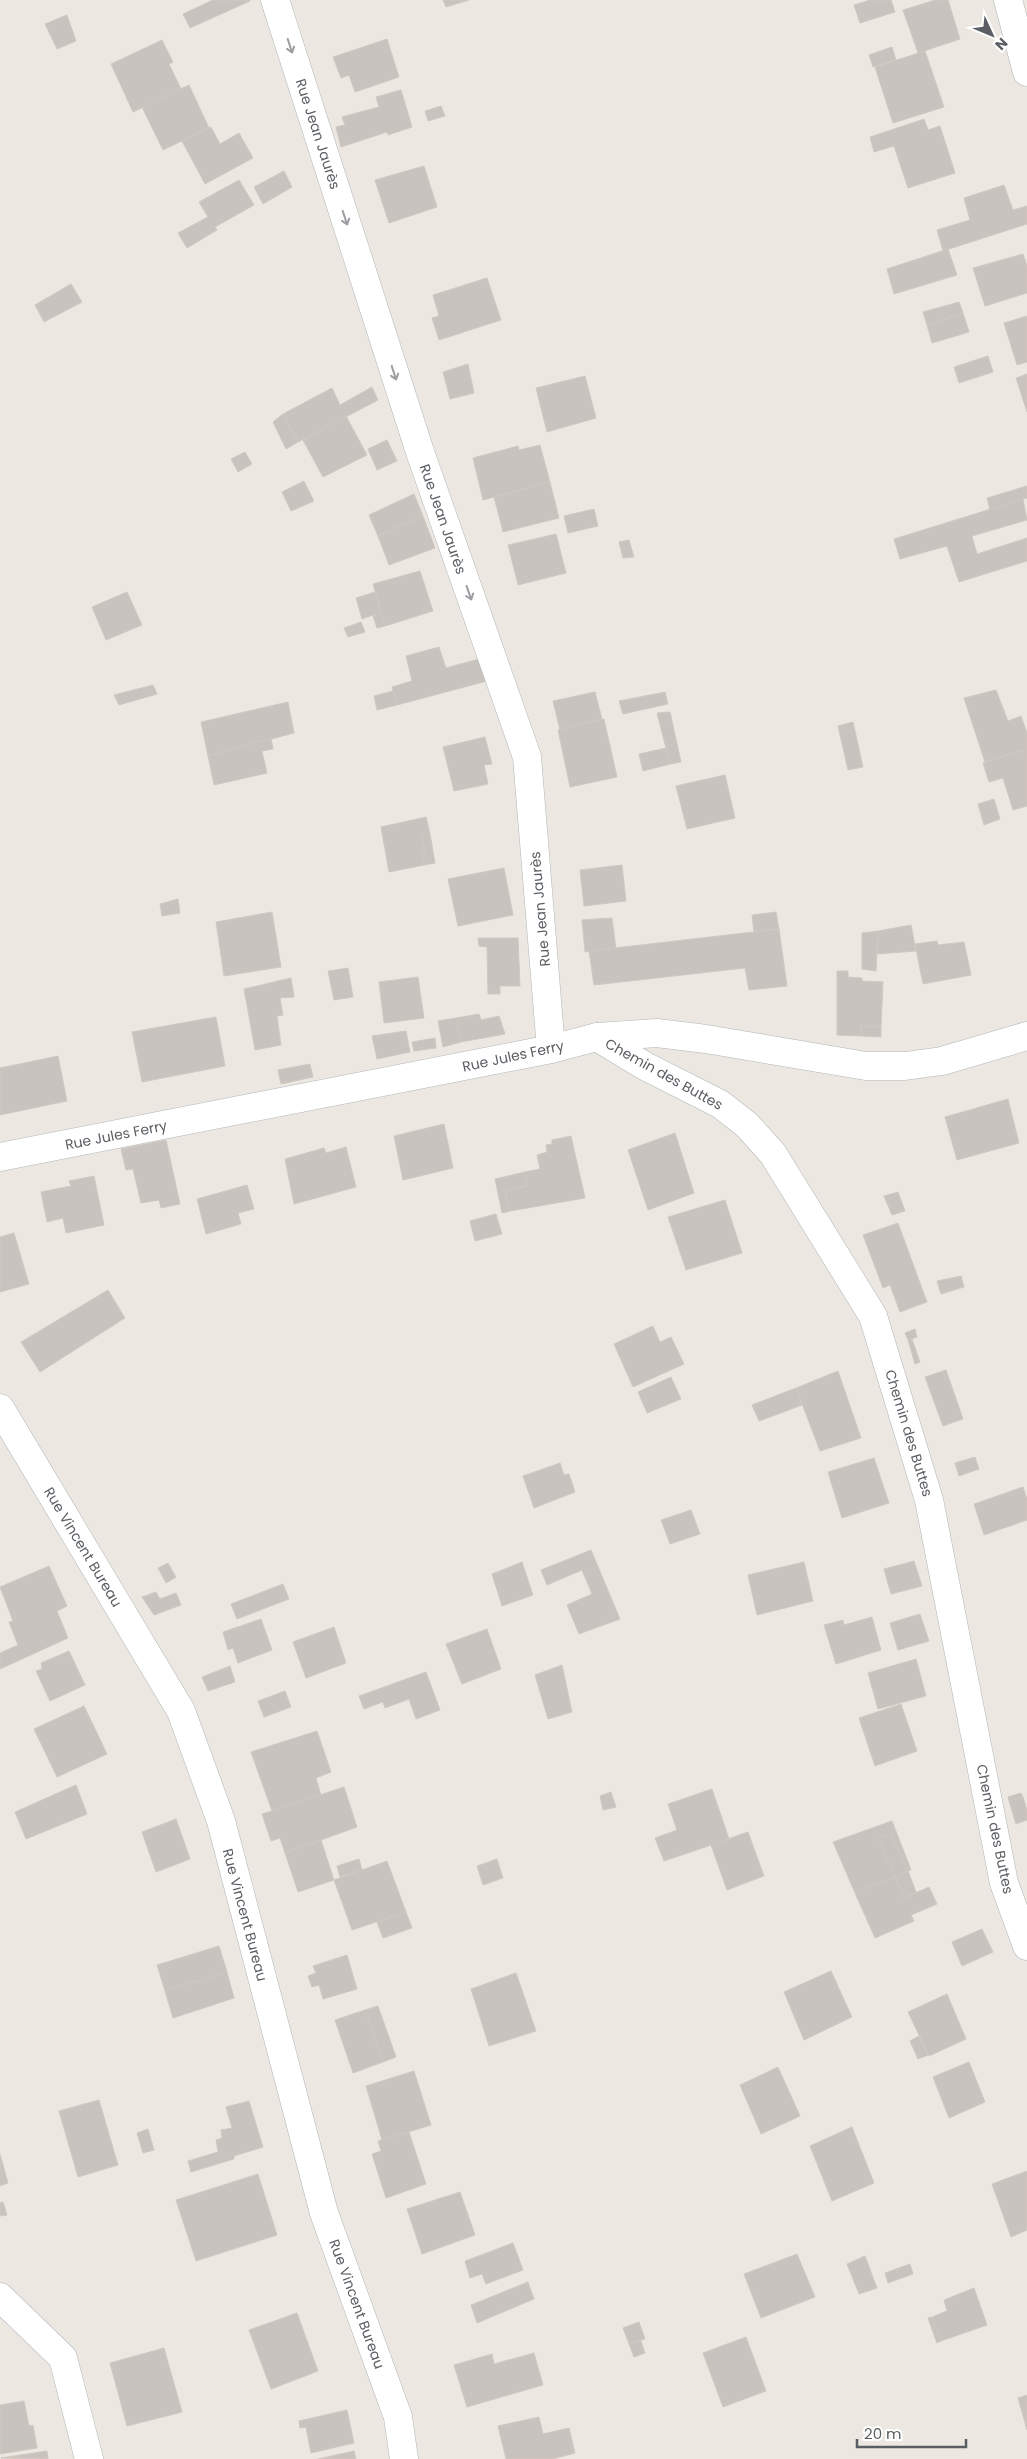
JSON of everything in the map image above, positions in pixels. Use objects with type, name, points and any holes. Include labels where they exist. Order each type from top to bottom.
[{"type":"street","name":"Rue Jean Jaurès","points":[[275,0],[420,452],[527,758],[551,1049]]},
{"type":"street","points":[[1008,0],[1027,72]]},
{"type":"street","name":"Rue Jules Ferry","points":[[0,1157],[551,1049],[597,1037],[657,1033],[706,1038],[866,1066],[905,1066],[942,1061],[1027,1036]]},
{"type":"street","name":"Chemin des Buttes","points":[[597,1037],[645,1066],[720,1104],[747,1125],[773,1154],[873,1316],[929,1500],[1004,1883],[1027,1946]]},
{"type":"street","name":"Rue Vincent Bureau","points":[[0,1408],[181,1711],[221,1821],[324,2213],[398,2417],[404,2459]]},
{"type":"street","points":[[0,2297],[63,2358],[89,2459]]},
{"type":"building","points":[[213,0],[250,1],[190,28],[183,14]]},
{"type":"building","points":[[443,0],[469,0],[446,7]]},
{"type":"building","points":[[870,0],[891,0],[895,12],[860,23],[854,5]]},
{"type":"building","points":[[935,0],[948,0],[960,39],[918,53],[903,10]]},
{"type":"building","points":[[67,15],[76,41],[57,49],[45,24]]},
{"type":"building","points":[[387,39],[399,77],[355,92],[349,75],[341,78],[333,57]]},
{"type":"building","points":[[162,40],[173,62],[169,64],[181,89],[133,112],[111,64]]},
{"type":"building","points":[[892,47],[896,60],[873,67],[869,55]]},
{"type":"building","points":[[925,51],[944,107],[893,123],[875,67]]},
{"type":"building","points":[[189,85],[209,128],[163,150],[142,107]]},
{"type":"building","points":[[401,90],[412,127],[388,135],[387,132],[341,147],[336,127],[345,125],[342,117],[379,107],[376,97]]},
{"type":"building","points":[[441,106],[445,116],[428,121],[425,111]]},
{"type":"building","points":[[924,119],[928,130],[940,126],[955,173],[908,188],[894,146],[874,152],[870,137]]},
{"type":"building","points":[[211,127],[220,144],[239,133],[253,158],[205,184],[182,141]]},
{"type":"building","points":[[424,166],[437,207],[389,223],[375,180]]},
{"type":"building","points":[[284,171],[292,187],[263,204],[254,187]]},
{"type":"building","points":[[239,180],[254,205],[215,227],[217,230],[187,248],[178,233],[208,217],[199,202]]},
{"type":"building","points":[[1004,185],[1013,210],[1027,206],[1027,224],[943,251],[937,230],[970,220],[964,198]]},
{"type":"building","points":[[948,249],[957,275],[894,294],[887,269]]},
{"type":"building","points":[[1023,254],[1027,266],[1027,293],[985,306],[973,268]]},
{"type":"building","points":[[487,278],[501,320],[439,340],[432,318],[439,316],[433,295]]},
{"type":"building","points":[[71,284],[82,302],[44,322],[35,305]]},
{"type":"building","points":[[959,302],[963,313],[927,325],[923,312]]},
{"type":"building","points":[[963,313],[969,332],[932,343],[927,325]]},
{"type":"building","points":[[1027,316],[1027,362],[1017,365],[1004,323]]},
{"type":"building","points":[[988,356],[993,372],[959,383],[954,367]]},
{"type":"building","points":[[468,364],[474,393],[450,399],[443,372]]},
{"type":"building","points":[[1027,374],[1027,412],[1016,378]]},
{"type":"building","points":[[585,376],[596,418],[547,432],[536,388]]},
{"type":"building","points":[[372,387],[378,400],[298,442],[283,414],[332,388],[340,405]]},
{"type":"building","points":[[283,414],[298,442],[286,449],[273,422]]},
{"type":"building","points":[[346,416],[367,455],[323,477],[303,440]]},
{"type":"building","points":[[387,440],[397,461],[377,470],[368,449]]},
{"type":"building","points":[[540,445],[550,482],[483,500],[473,458],[518,446],[519,450]]},
{"type":"building","points":[[245,452],[252,464],[238,472],[231,459]]},
{"type":"building","points":[[304,481],[314,501],[291,511],[282,492]]},
{"type":"building","points":[[550,482],[559,518],[503,532],[494,497]]},
{"type":"building","points":[[1027,486],[1027,498],[990,510],[987,498]]},
{"type":"building","points":[[414,494],[423,516],[378,536],[369,515]]},
{"type":"building","points":[[1023,499],[1027,520],[972,536],[977,554],[1027,538],[1027,561],[959,582],[947,546],[900,559],[894,539]]},
{"type":"building","points":[[594,509],[598,526],[568,533],[564,516]]},
{"type":"building","points":[[423,516],[435,548],[389,565],[378,536]]},
{"type":"building","points":[[556,534],[566,573],[518,585],[508,545]]},
{"type":"building","points":[[629,540],[634,557],[623,558],[619,542]]},
{"type":"building","points":[[420,571],[433,611],[385,626],[373,584]]},
{"type":"building","points":[[127,592],[142,625],[106,640],[92,607]]},
{"type":"building","points":[[375,592],[381,612],[362,619],[356,598]]},
{"type":"building","points":[[381,612],[385,626],[377,628],[373,616]]},
{"type":"building","points":[[361,622],[365,632],[348,637],[344,628]]},
{"type":"building","points":[[439,647],[446,668],[479,659],[487,681],[397,705],[392,687],[412,681],[406,656]]},
{"type":"building","points":[[153,685],[157,694],[119,705],[114,695]]},
{"type":"building","points":[[996,690],[1008,721],[1021,716],[1027,733],[1027,749],[985,762],[964,698]]},
{"type":"building","points":[[393,691],[397,705],[377,710],[374,696]]},
{"type":"building","points":[[595,692],[602,719],[560,730],[553,701]]},
{"type":"building","points":[[665,692],[668,704],[623,714],[619,701]]},
{"type":"building","points":[[288,702],[294,733],[208,756],[201,722]]},
{"type":"building","points":[[670,712],[681,762],[670,764],[657,713]]},
{"type":"building","points":[[604,719],[617,777],[570,787],[558,730]]},
{"type":"building","points":[[853,722],[863,767],[848,770],[838,726]]},
{"type":"building","points":[[485,737],[492,764],[484,765],[488,784],[454,791],[443,747]]},
{"type":"building","points":[[271,738],[273,749],[262,751],[267,773],[214,785],[208,756]]},
{"type":"building","points":[[666,748],[670,764],[643,771],[639,754]]},
{"type":"building","points":[[1027,749],[1027,806],[1013,810],[1003,778],[989,782],[983,763]]},
{"type":"building","points":[[725,775],[735,818],[687,829],[676,786]]},
{"type":"building","points":[[994,799],[1000,819],[984,825],[978,804]]},
{"type":"building","points":[[426,817],[430,834],[422,836],[425,851],[422,852],[424,865],[389,872],[381,827]]},
{"type":"building","points":[[430,834],[435,863],[424,865],[422,852],[425,851],[422,836]]},
{"type":"building","points":[[622,865],[626,901],[584,906],[580,870]]},
{"type":"building","points":[[504,868],[513,915],[458,926],[448,879]]},
{"type":"building","points":[[178,899],[180,913],[162,916],[160,904]]},
{"type":"building","points":[[272,912],[281,967],[224,976],[216,922]]},
{"type":"building","points":[[776,912],[779,929],[754,932],[752,915]]},
{"type":"building","points":[[612,918],[616,949],[585,952],[582,920]]},
{"type":"building","points":[[911,925],[916,951],[877,954],[878,931]]},
{"type":"building","points":[[779,929],[787,986],[749,990],[745,968],[594,985],[589,951]]},
{"type":"building","points":[[878,931],[876,971],[862,969],[862,933]]},
{"type":"building","points":[[478,938],[518,938],[520,986],[500,986],[500,994],[488,994],[487,947],[479,946]]},
{"type":"building","points":[[937,941],[938,945],[964,942],[971,975],[923,984],[915,944]]},
{"type":"building","points":[[348,968],[353,997],[334,1000],[328,971]]},
{"type":"building","points":[[837,971],[848,971],[848,977],[862,978],[862,981],[883,982],[881,1027],[861,1026],[861,1036],[837,1035]]},
{"type":"building","points":[[418,977],[424,1018],[384,1023],[379,982]]},
{"type":"building","points":[[291,978],[294,997],[280,998],[283,1015],[277,1016],[281,1045],[255,1050],[244,989]]},
{"type":"building","points":[[479,1014],[481,1020],[499,1016],[505,1034],[461,1042],[456,1018]]},
{"type":"building","points":[[216,1017],[225,1066],[142,1082],[132,1032]]},
{"type":"building","points":[[456,1018],[461,1042],[443,1047],[438,1021]]},
{"type":"building","points":[[861,1026],[881,1027],[881,1037],[861,1036]]},
{"type":"building","points":[[406,1031],[410,1052],[377,1059],[372,1036]]},
{"type":"building","points":[[435,1038],[436,1048],[414,1051],[412,1042]]},
{"type":"building","points":[[58,1056],[67,1101],[0,1115],[0,1068]]},
{"type":"building","points":[[310,1064],[313,1077],[281,1084],[278,1070]]},
{"type":"building","points":[[1008,1099],[1019,1143],[957,1160],[945,1117]]},
{"type":"building","points":[[444,1124],[453,1168],[403,1180],[394,1136]]},
{"type":"building","points":[[675,1133],[694,1193],[648,1210],[628,1150]]},
{"type":"building","points":[[571,1136],[585,1198],[510,1211],[505,1191],[527,1186],[525,1172],[540,1169],[537,1155],[547,1152],[546,1145],[552,1144],[552,1140]]},
{"type":"building","points":[[166,1140],[180,1204],[161,1208],[159,1200],[141,1203],[133,1169],[126,1170],[121,1149]]},
{"type":"building","points":[[346,1147],[356,1187],[294,1204],[285,1159],[324,1148],[326,1153]]},
{"type":"building","points":[[525,1172],[527,1186],[505,1191],[510,1211],[502,1213],[495,1179]]},
{"type":"building","points":[[94,1176],[104,1225],[66,1233],[63,1218],[47,1222],[41,1192],[71,1186],[69,1181]]},
{"type":"building","points":[[247,1185],[254,1209],[238,1213],[241,1224],[206,1234],[197,1199]]},
{"type":"building","points":[[898,1192],[905,1211],[892,1215],[884,1196]]},
{"type":"building","points":[[725,1200],[742,1253],[686,1270],[668,1217]]},
{"type":"building","points":[[496,1214],[502,1234],[475,1241],[470,1221]]},
{"type":"building","points":[[898,1223],[927,1302],[900,1312],[890,1285],[883,1288],[863,1235]]},
{"type":"building","points":[[14,1233],[29,1284],[0,1292],[0,1237]]},
{"type":"building","points":[[961,1276],[964,1287],[941,1294],[937,1281]]},
{"type":"building","points":[[108,1290],[125,1318],[40,1372],[21,1342]]},
{"type":"building","points":[[653,1326],[660,1342],[671,1337],[684,1364],[633,1387],[614,1344]]},
{"type":"building","points":[[915,1329],[917,1337],[908,1340],[905,1333]]},
{"type":"building","points":[[912,1339],[920,1362],[915,1364],[908,1340]]},
{"type":"building","points":[[946,1370],[963,1419],[943,1426],[925,1377]]},
{"type":"building","points":[[838,1371],[861,1438],[820,1451],[796,1388]]},
{"type":"building","points":[[671,1377],[681,1399],[647,1413],[638,1392]]},
{"type":"building","points":[[796,1388],[802,1405],[759,1421],[752,1405]]},
{"type":"building","points":[[975,1457],[979,1469],[959,1476],[955,1463]]},
{"type":"building","points":[[874,1458],[889,1503],[842,1518],[828,1472]]},
{"type":"building","points":[[560,1463],[564,1475],[569,1474],[575,1492],[534,1508],[523,1476]]},
{"type":"building","points":[[1023,1487],[1027,1499],[1027,1520],[984,1535],[974,1504]]},
{"type":"building","points":[[691,1510],[700,1534],[670,1544],[661,1520]]},
{"type":"building","points":[[591,1550],[620,1619],[579,1634],[567,1605],[592,1594],[582,1570],[547,1585],[541,1570]]},
{"type":"building","points":[[914,1561],[922,1586],[891,1594],[884,1569]]},
{"type":"building","points":[[522,1562],[533,1595],[502,1606],[492,1574]]},
{"type":"building","points":[[804,1562],[813,1601],[757,1615],[748,1575]]},
{"type":"building","points":[[168,1563],[176,1577],[166,1583],[158,1568]]},
{"type":"building","points":[[49,1566],[67,1606],[57,1611],[68,1638],[0,1669],[0,1653],[18,1645],[9,1622],[13,1621],[0,1587]]},
{"type":"building","points":[[283,1584],[289,1599],[237,1619],[231,1604]]},
{"type":"building","points":[[156,1592],[160,1599],[176,1593],[181,1605],[154,1615],[142,1597]]},
{"type":"building","points":[[920,1614],[929,1641],[898,1650],[890,1623]]},
{"type":"building","points":[[872,1617],[881,1650],[836,1664],[824,1625],[843,1620],[844,1625]]},
{"type":"building","points":[[261,1619],[272,1650],[238,1663],[233,1648],[228,1650],[223,1632]]},
{"type":"building","points":[[334,1627],[346,1663],[306,1678],[293,1642]]},
{"type":"building","points":[[487,1629],[501,1669],[462,1684],[446,1644]]},
{"type":"building","points":[[69,1651],[85,1685],[50,1701],[36,1671],[42,1669],[41,1663]]},
{"type":"building","points":[[916,1659],[926,1696],[878,1709],[868,1673]]},
{"type":"building","points":[[562,1665],[572,1712],[548,1719],[535,1675]]},
{"type":"building","points":[[230,1666],[235,1682],[208,1691],[202,1677]]},
{"type":"building","points":[[426,1672],[440,1710],[416,1719],[409,1699],[385,1708],[383,1702],[364,1709],[359,1696]]},
{"type":"building","points":[[285,1691],[291,1707],[264,1717],[258,1701]]},
{"type":"building","points":[[901,1704],[917,1751],[875,1766],[859,1718]]},
{"type":"building","points":[[84,1706],[107,1754],[57,1777],[34,1729]]},
{"type":"building","points":[[317,1731],[331,1772],[316,1778],[321,1795],[272,1811],[251,1752]]},
{"type":"building","points":[[76,1785],[87,1814],[26,1839],[15,1812]]},
{"type":"building","points":[[344,1787],[357,1827],[285,1853],[280,1838],[271,1841],[262,1814]]},
{"type":"building","points":[[712,1789],[729,1839],[664,1861],[655,1838],[677,1830],[668,1804]]},
{"type":"building","points":[[611,1792],[616,1807],[603,1810],[600,1796]]},
{"type":"building","points":[[1021,1793],[1023,1797],[1009,1801],[1008,1797]]},
{"type":"building","points":[[1023,1797],[1027,1810],[1027,1820],[1016,1824],[1009,1801]]},
{"type":"building","points":[[176,1819],[190,1859],[156,1872],[142,1832]]},
{"type":"building","points":[[892,1821],[911,1870],[908,1871],[891,1834],[878,1839],[895,1877],[855,1893],[833,1842]]},
{"type":"building","points":[[748,1832],[764,1876],[727,1890],[711,1845]]},
{"type":"building","points":[[891,1834],[908,1871],[895,1877],[878,1839]]},
{"type":"building","points":[[321,1840],[334,1880],[298,1892],[285,1853]]},
{"type":"building","points":[[359,1859],[362,1870],[340,1877],[337,1866]]},
{"type":"building","points":[[497,1859],[503,1878],[483,1885],[477,1866]]},
{"type":"building","points":[[387,1861],[406,1912],[352,1930],[334,1880]]},
{"type":"building","points":[[908,1871],[916,1892],[904,1898],[895,1877]]},
{"type":"building","points":[[895,1877],[904,1898],[929,1887],[937,1904],[911,1915],[914,1921],[875,1938],[855,1893]]},
{"type":"building","points":[[406,1912],[412,1928],[383,1938],[377,1922]]},
{"type":"building","points":[[982,1929],[993,1952],[962,1966],[952,1942]]},
{"type":"building","points":[[219,1946],[227,1972],[165,1991],[157,1965]]},
{"type":"building","points":[[347,1955],[357,1989],[323,1999],[319,1985],[312,1987],[308,1976],[316,1973],[313,1966]]},
{"type":"building","points":[[831,1971],[852,2017],[804,2040],[784,1992]]},
{"type":"building","points":[[227,1972],[234,1998],[173,2018],[165,1991]]},
{"type":"building","points":[[516,1973],[536,2031],[489,2046],[471,1989]]},
{"type":"building","points":[[947,1994],[966,2039],[929,2056],[908,2012]]},
{"type":"building","points":[[378,2006],[396,2057],[383,2062],[365,2010]]},
{"type":"building","points":[[365,2010],[383,2062],[353,2073],[335,2020]]},
{"type":"building","points":[[919,2036],[928,2055],[918,2059],[910,2041]]},
{"type":"building","points":[[969,2062],[985,2102],[949,2118],[933,2077]]},
{"type":"building","points":[[778,2067],[800,2116],[761,2134],[740,2085]]},
{"type":"building","points":[[414,2071],[431,2125],[382,2140],[366,2086]]},
{"type":"building","points":[[99,2100],[118,2165],[78,2177],[59,2111]]},
{"type":"building","points":[[249,2101],[263,2147],[234,2156],[234,2159],[191,2172],[188,2161],[218,2152],[216,2140],[222,2138],[221,2130],[232,2128],[226,2107]]},
{"type":"building","points":[[852,2127],[874,2183],[832,2201],[810,2146]]},
{"type":"building","points":[[148,2129],[154,2150],[143,2153],[137,2133]]},
{"type":"building","points":[[409,2132],[426,2184],[386,2198],[372,2154],[381,2151],[378,2141]]},
{"type":"building","points":[[0,2154],[8,2183],[0,2186]]},
{"type":"building","points":[[1027,2171],[1027,2230],[1011,2237],[992,2184]]},
{"type":"building","points":[[258,2174],[277,2235],[196,2261],[176,2200]]},
{"type":"building","points":[[460,2192],[475,2235],[422,2254],[407,2209]]},
{"type":"building","points":[[3,2202],[7,2215],[0,2216],[0,2203]]},
{"type":"building","points":[[513,2243],[523,2270],[486,2284],[482,2274],[470,2278],[465,2261]]},
{"type":"building","points":[[797,2254],[815,2297],[761,2318],[744,2274]]},
{"type":"building","points":[[865,2256],[877,2288],[859,2294],[847,2264]]},
{"type":"building","points":[[910,2264],[913,2274],[888,2283],[885,2273]]},
{"type":"building","points":[[528,2282],[534,2299],[477,2323],[471,2305]]},
{"type":"building","points":[[974,2288],[987,2325],[941,2341],[932,2317],[947,2311],[944,2300]]},
{"type":"building","points":[[297,2313],[318,2371],[271,2389],[249,2330]]},
{"type":"building","points":[[932,2317],[941,2341],[937,2343],[928,2318]]},
{"type":"building","points":[[639,2322],[645,2339],[629,2344],[623,2328]]},
{"type":"building","points":[[746,2337],[766,2391],[723,2407],[703,2353]]},
{"type":"building","points":[[641,2341],[645,2353],[634,2357],[629,2344]]},
{"type":"building","points":[[164,2348],[182,2412],[127,2426],[110,2363]]},
{"type":"building","points":[[534,2353],[543,2385],[467,2407],[454,2365],[492,2354],[494,2364]]},
{"type":"building","points":[[1027,2395],[1027,2430],[1018,2398]]},
{"type":"building","points":[[24,2401],[29,2426],[33,2425],[37,2448],[0,2454],[0,2405]]},
{"type":"building","points":[[347,2410],[354,2443],[311,2453],[306,2427],[300,2428],[299,2421]]},
{"type":"building","points":[[539,2417],[543,2434],[569,2428],[575,2453],[553,2459],[506,2459],[498,2426]]},
{"type":"building","points":[[47,2451],[48,2459],[1,2458]]},
{"type":"building","points":[[354,2451],[356,2459],[318,2459]]}]
